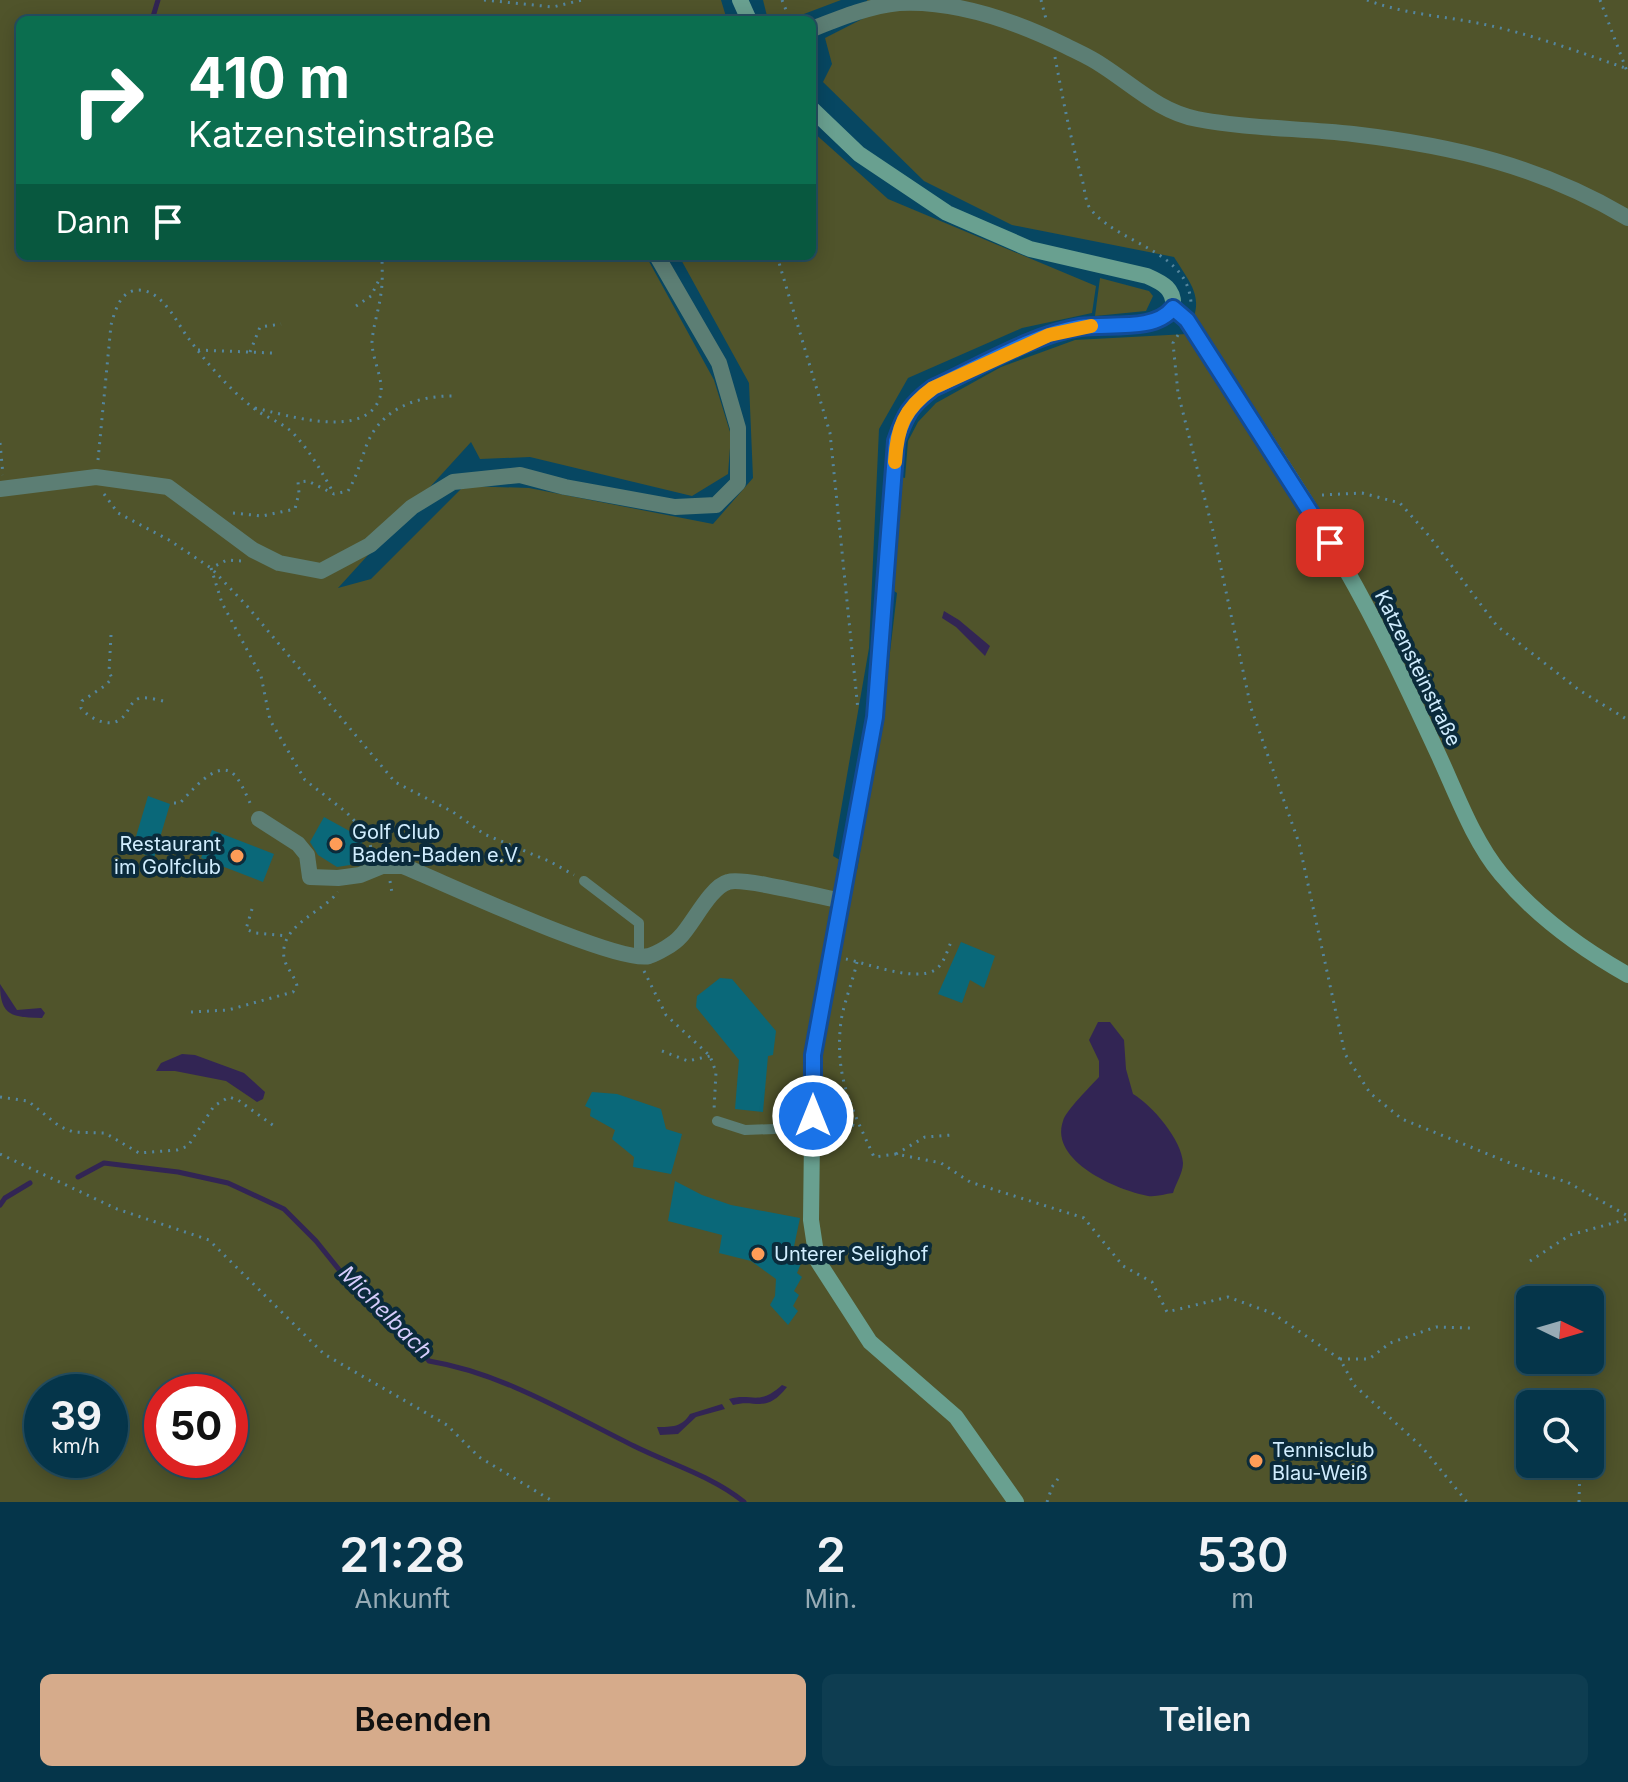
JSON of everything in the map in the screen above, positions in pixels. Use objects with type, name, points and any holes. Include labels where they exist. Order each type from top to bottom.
[{"type":"main road","name":"Katzensteinstraße","points":[[816,113],[859,154],[947,213],[1030,249],[1147,276],[1164,283],[1171,291],[1173,308],[1187,320],[1344,566],[1394,659],[1477,838],[1499,872],[1533,909],[1592,955],[1628,975]]},
{"type":"main road","points":[[1016,1502],[956,1417],[870,1342],[817,1260],[811,1220],[813,1055],[875,717],[896,441],[905,414],[933,388],[1049,335],[1084,327],[1152,322],[1166,317],[1173,308]]},
{"type":"street","points":[[816,28],[868,9],[898,3],[931,2],[1011,20],[1101,64],[1165,109],[1195,119],[1352,134],[1454,148],[1530,171],[1593,197],[1628,218]]},
{"type":"street","points":[[2,489],[96,477],[168,487],[253,550],[279,563],[321,571],[370,545],[412,507],[453,482],[520,475],[565,487],[675,507],[716,505],[738,483],[738,428],[719,363],[659,260]]},
{"type":"street","points":[[259,819],[298,844],[307,855],[310,877],[338,878],[360,875],[382,866],[403,866],[600,948],[639,957],[649,956],[679,939],[717,889],[728,882],[746,882],[842,901]]},
{"type":"lane","points":[[584,881],[639,923],[639,957]]},
{"type":"lane","points":[[717,1121],[745,1130],[774,1129]]},
{"type":"path","points":[[484,0],[553,7],[582,0]]},
{"type":"path","points":[[1367,0],[1395,11],[1491,26],[1627,70]]},
{"type":"path","points":[[1600,0],[1627,70]]},
{"type":"path","points":[[1051,39],[1071,139],[1090,209],[1114,231],[1172,263],[1184,278],[1191,296],[1192,310],[1173,343],[1178,393],[1213,531],[1251,708],[1299,843],[1345,1054],[1370,1093],[1402,1119],[1527,1170],[1567,1182],[1628,1217]]},
{"type":"path","points":[[253,408],[307,419],[344,422],[363,418],[374,408],[381,396],[372,345],[382,260]]},
{"type":"path","points":[[778,260],[830,433],[859,715]]},
{"type":"path","points":[[356,306],[371,296],[382,275]]},
{"type":"path","points":[[334,494],[314,459],[291,431],[253,408],[209,364],[165,305],[151,294],[138,290],[128,293],[117,304],[111,325],[96,477],[118,513],[169,540],[211,568],[247,606],[395,782],[453,812],[484,834],[551,862],[584,881]]},
{"type":"path","points":[[250,352],[260,327],[281,324]]},
{"type":"path","points":[[198,350],[273,353]]},
{"type":"path","points":[[216,523],[232,513],[262,516],[295,509],[298,482],[308,481],[334,494],[348,491],[355,480],[368,441],[375,428],[387,417],[411,402],[436,396],[456,396]]},
{"type":"path","points":[[0,443],[2,489]]},
{"type":"path","points":[[1302,496],[1362,493],[1400,503],[1430,537],[1497,626],[1579,690],[1628,720]]},
{"type":"path","points":[[211,568],[227,560],[246,561],[255,555],[253,550]]},
{"type":"path","points":[[211,568],[222,603],[261,676],[270,720],[305,780],[346,812],[368,835],[376,869]]},
{"type":"path","points":[[111,635],[109,672],[112,678],[82,701],[81,708],[93,719],[113,722],[122,718],[133,702],[141,698],[167,702]]},
{"type":"path","points":[[174,803],[180,803],[214,772],[222,769],[236,777],[259,819]]},
{"type":"path","points":[[191,1012],[228,1010],[293,992],[297,986],[295,977],[284,956],[288,936],[336,896],[341,888],[338,878]]},
{"type":"path","points":[[252,909],[246,929],[255,933],[288,936]]},
{"type":"path","points":[[831,956],[903,973],[924,973],[935,970],[943,961],[951,942]]},
{"type":"path","points":[[639,957],[651,989],[666,1015],[710,1056],[716,1072],[714,1113],[717,1121]]},
{"type":"path","points":[[857,962],[842,1019],[840,1060],[850,1109],[874,1157],[896,1154],[941,1163],[970,1182],[1084,1218],[1123,1266],[1152,1282],[1167,1312],[1228,1297],[1272,1313],[1340,1359],[1354,1385],[1422,1447],[1467,1502]]},
{"type":"path","points":[[662,1051],[688,1061],[710,1056]]},
{"type":"path","points":[[0,1097],[28,1101],[59,1126],[73,1132],[105,1133],[139,1153],[177,1150],[188,1146],[214,1106],[229,1097],[274,1126]]},
{"type":"path","points":[[813,1116],[860,1127]]},
{"type":"path","points":[[896,1154],[925,1137],[952,1135]]},
{"type":"path","points":[[0,1154],[117,1209],[209,1240],[324,1354],[447,1425],[479,1457],[554,1502]]},
{"type":"path","points":[[1530,1261],[1570,1235],[1628,1217]]},
{"type":"path","points":[[1340,1359],[1369,1359],[1390,1343],[1436,1327],[1470,1328]]},
{"type":"path","points":[[1047,1502],[1060,1476]]},
{"type":"path","points":[[1579,1502],[1580,1478]]},
{"type":"green space","points":[[0,0],[721,0],[726,16],[16,16],[16,260],[648,260],[714,380],[731,435],[728,474],[692,496],[530,457],[480,459],[471,442],[338,588],[371,579],[464,486],[529,488],[713,524],[753,478],[749,383],[681,260],[816,260],[816,135],[888,199],[1096,286],[1092,313],[1022,328],[908,378],[879,429],[869,648],[833,856],[857,870],[881,728],[897,593],[894,591],[901,477],[905,478],[908,441],[918,422],[936,403],[1001,367],[1075,340],[1187,334],[1196,302],[1192,286],[1174,257],[1012,225],[924,181],[823,82],[832,64],[825,38],[870,15],[867,0],[1628,0],[1628,1502],[0,1502]]},
{"type":"green space","points":[[763,0],[841,0],[799,16],[767,16]]},
{"type":"green space","points":[[1100,278],[1149,291],[1153,296],[1146,311],[1095,316]]},
{"type":"shaded area","points":[[944,611],[990,646],[985,656],[956,627],[942,618]]},
{"type":"shaded area","points":[[0,984],[17,1010],[41,1008],[45,1013],[42,1018],[10,1013],[2,1003]]},
{"type":"shaded area","points":[[1098,1022],[1110,1022],[1124,1040],[1126,1069],[1133,1094],[1157,1115],[1177,1144],[1183,1167],[1173,1193],[1148,1196],[1120,1187],[1089,1171],[1066,1149],[1061,1135],[1065,1116],[1099,1077],[1099,1061],[1089,1040]]},
{"type":"shaded area","points":[[182,1054],[195,1055],[244,1073],[265,1092],[263,1099],[257,1102],[226,1081],[175,1071],[156,1071],[161,1063]]},
{"type":"shaded area","points":[[782,1385],[787,1387],[773,1401],[766,1403],[733,1405],[729,1399],[761,1397]]},
{"type":"shaded area","points":[[722,1404],[725,1409],[696,1417],[678,1434],[660,1435],[657,1427],[676,1425],[684,1422],[690,1414]]},
{"type":"building","points":[[148,796],[170,804],[154,858],[132,850]]},
{"type":"building","name":"Golf Club Baden-Baden e.V.","points":[[324,817],[364,839],[350,865],[337,867],[318,855],[310,842]]},
{"type":"building","points":[[212,830],[274,854],[263,882],[201,858]]},
{"type":"building","points":[[961,942],[995,956],[984,988],[970,980],[962,1003],[938,994]]},
{"type":"building","points":[[720,978],[732,979],[776,1031],[773,1055],[768,1056],[763,1112],[735,1109],[739,1060],[696,1007],[697,996]]},
{"type":"building","points":[[592,1092],[617,1094],[661,1109],[666,1129],[682,1134],[671,1174],[633,1167],[634,1157],[612,1139],[615,1130],[590,1116],[591,1109],[585,1106]]},
{"type":"building","name":"Unterer Selighof","points":[[675,1181],[731,1205],[800,1218],[792,1256],[802,1261],[797,1273],[802,1277],[794,1291],[799,1295],[793,1306],[798,1311],[788,1325],[770,1305],[775,1296],[776,1279],[751,1261],[719,1253],[722,1235],[668,1221]]},
{"type":"waterway","points":[[153,16],[158,0]]},
{"type":"waterway","name":"Michelbach","points":[[78,1177],[104,1163],[178,1172],[228,1183],[284,1209],[316,1241],[345,1277],[416,1344],[429,1361],[483,1375],[534,1396],[705,1478],[744,1502]]},
{"type":"waterway","name":"Michelbach","points":[[0,1205],[5,1198],[30,1183]]},
{"type":"slow traffic","points":[[895,462],[896,441],[905,414],[933,388],[1049,335],[1091,326]]},
{"type":"place","name":"Golf Club Baden-Baden e.V.","points":[[336,844]]},
{"type":"place","name":"Restaurant im Golfclub","points":[[237,856]]},
{"type":"place","name":"Unterer Selighof","points":[[758,1254]]},
{"type":"place","name":"Tennisclub Blau-Weiß","points":[[1256,1461]]},
{"type":"route","points":[[813,1116],[813,1055],[875,717],[896,441],[905,414],[919,398],[933,388],[1049,335],[1084,327],[1152,322],[1166,317],[1173,308],[1187,320],[1330,543]]}]
